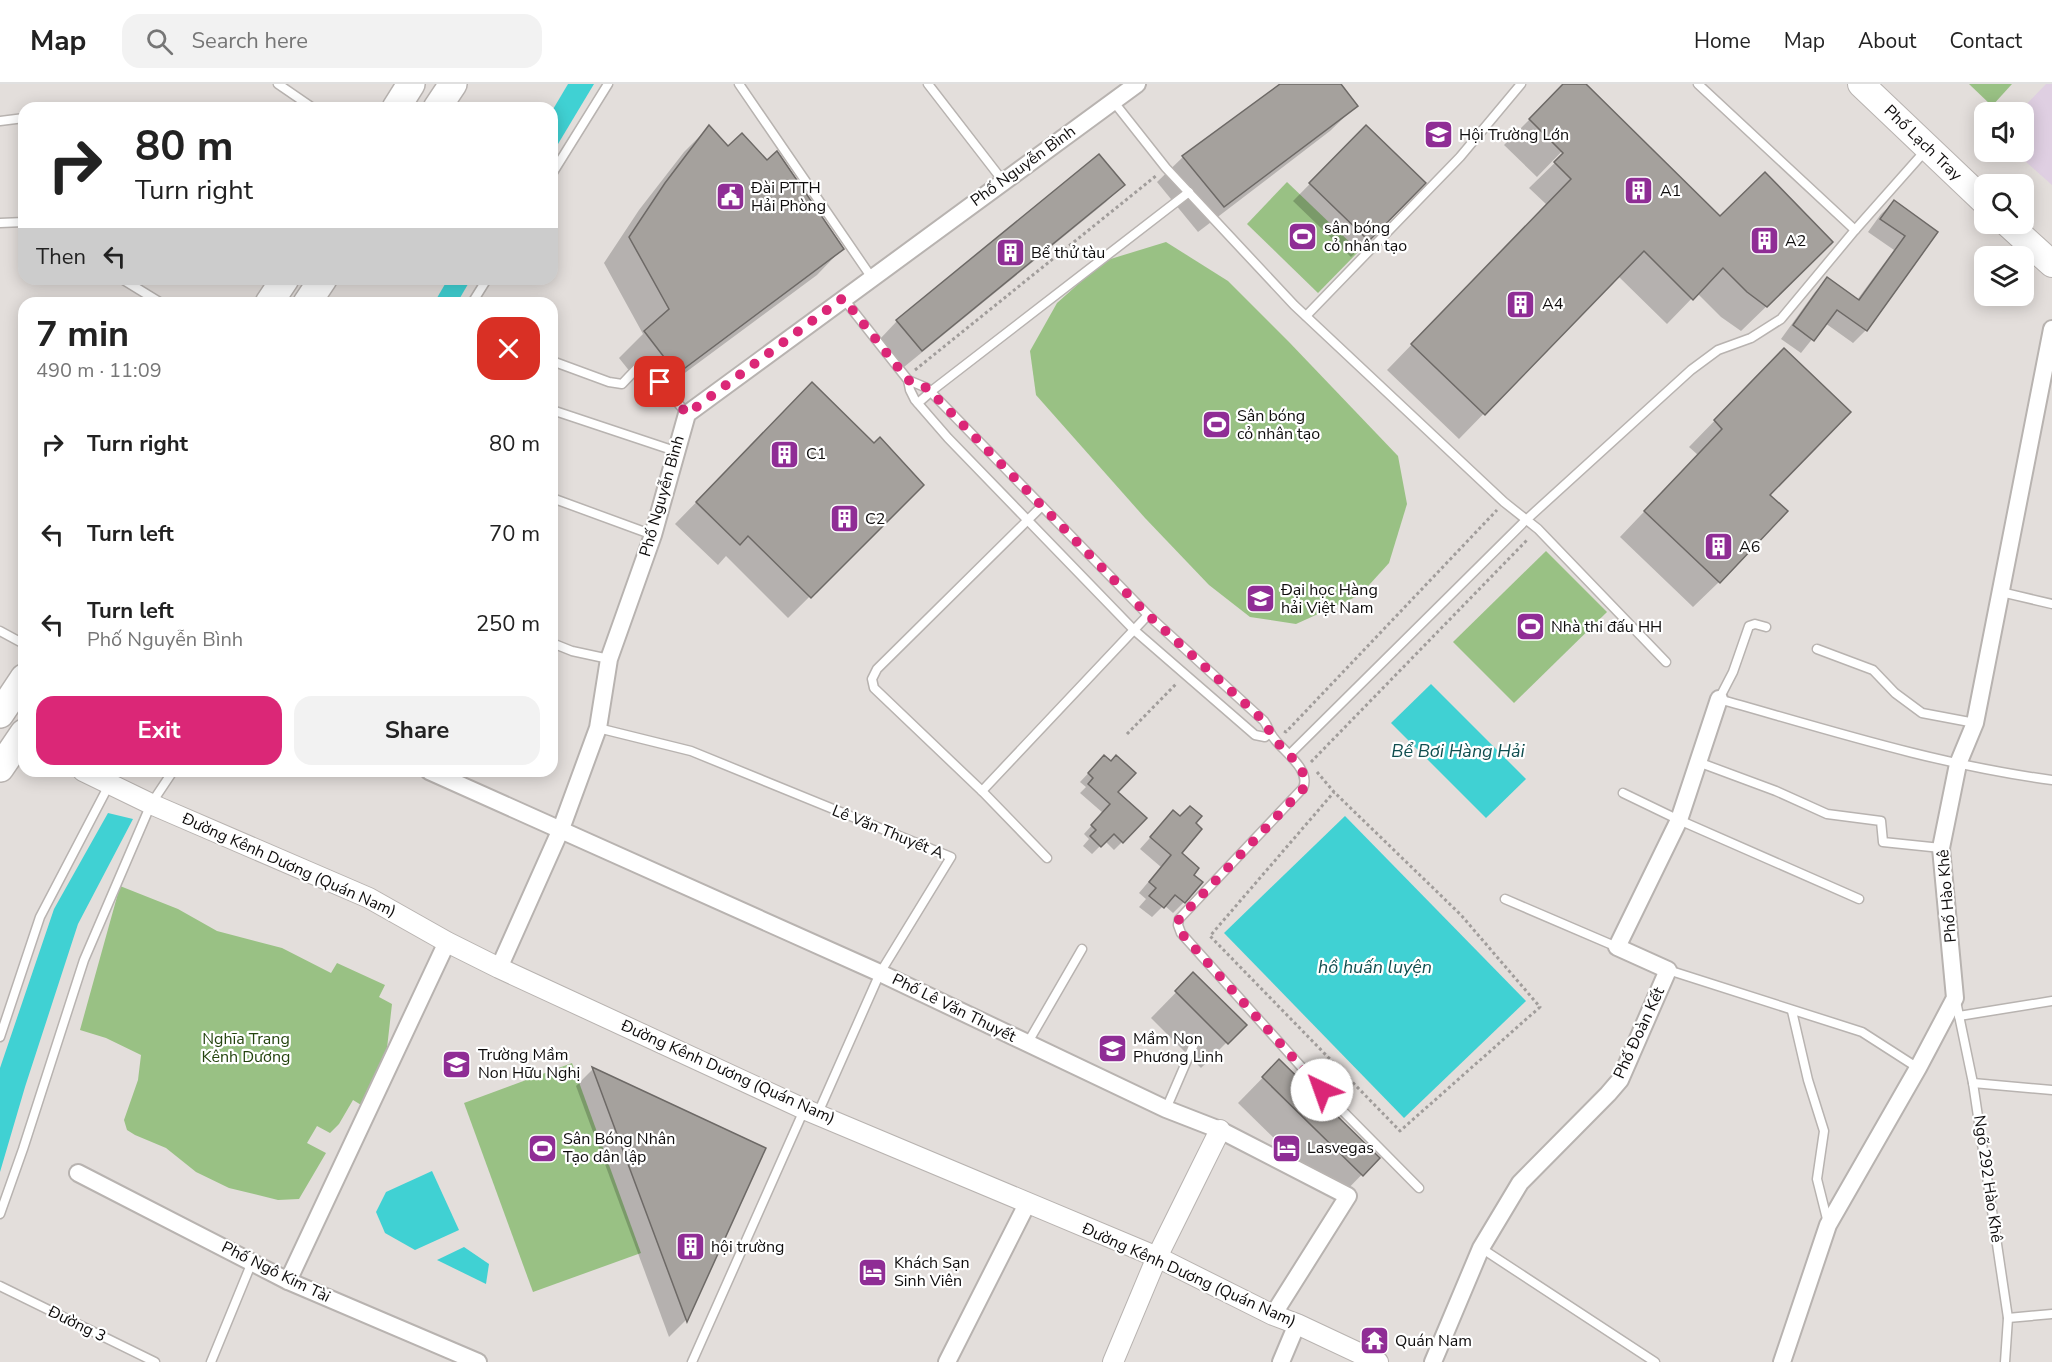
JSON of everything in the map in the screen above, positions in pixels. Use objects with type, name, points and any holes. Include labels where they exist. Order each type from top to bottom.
[{"type":"highway","points":[[400,102],[411,84]]},
{"type":"highway","points":[[441,102],[453,84]]},
{"type":"highway","points":[[0,714],[18,687]]},
{"type":"highway","points":[[0,768],[18,743]]},
{"type":"main road","name":"Phố Lạch Tray","points":[[1861,84],[1974,192]]},
{"type":"main road","points":[[2019,234],[2052,264]]},
{"type":"street","name":"Phố Nguyễn Bình","points":[[499,968],[561,829],[598,728],[609,659],[653,535],[687,414],[1137,84]]},
{"type":"street","name":"Phố Hào Khê","points":[[1955,998],[1941,848],[1958,764],[1974,723],[2052,329]]},
{"type":"street","points":[[1617,947],[1679,820],[1719,699]]},
{"type":"street","name":"Đường Kênh Dương (Quán Nam)","points":[[95,777],[151,804],[369,898],[499,968],[811,1111],[1157,1257],[1273,1315],[1298,1323],[1378,1362]]},
{"type":"street","name":"Phố Lê Văn Thuyết","points":[[443,777],[880,973],[1027,1044],[1166,1108],[1220,1130],[1348,1196],[1273,1315]]},
{"type":"street","points":[[288,1281],[447,942]]},
{"type":"street","name":"Phố Đoàn Kết","points":[[1433,1362],[1481,1248],[1520,1183],[1620,1080],[1668,970],[1617,947]]},
{"type":"street","points":[[1782,1362],[1828,1225],[1918,1068],[1955,998]]},
{"type":"street","points":[[1113,1362],[1157,1257],[1220,1130]]},
{"type":"street","name":"Phố Ngô Kim Tài","points":[[78,1173],[288,1281],[478,1362]]},
{"type":"street","points":[[947,1362],[1027,1204]]},
{"type":"street","points":[[1281,1362],[1298,1323]]},
{"type":"lane","points":[[278,84],[305,102]]},
{"type":"lane","points":[[558,164],[608,84]]},
{"type":"lane","points":[[739,84],[872,278]]},
{"type":"lane","points":[[928,84],[1003,182]]},
{"type":"lane","points":[[1306,316],[1460,157],[1521,84]]},
{"type":"lane","points":[[1698,84],[1855,230]]},
{"type":"lane","points":[[1113,100],[1166,168],[1306,316],[1504,502],[1538,529],[1666,662]]},
{"type":"lane","points":[[0,121],[18,119]]},
{"type":"lane","points":[[1290,754],[1526,520],[1691,370],[1718,350],[1751,338],[1780,319],[1928,148]]},
{"type":"lane","points":[[918,403],[1189,192]]},
{"type":"lane","points":[[0,223],[18,222]]},
{"type":"lane","points":[[132,285],[151,297]]},
{"type":"lane","points":[[843,298],[908,380],[910,390],[918,403],[948,438],[1134,630],[1255,735],[1264,737],[1270,733]]},
{"type":"lane","points":[[558,363],[609,382],[622,384],[641,364],[653,373],[687,414]]},
{"type":"lane","points":[[908,380],[932,390],[1148,615],[1264,721],[1270,733],[1290,754],[1305,777],[1304,788],[1179,919],[1178,925],[1181,933],[1322,1090],[1419,1188]]},
{"type":"lane","points":[[558,412],[675,451]]},
{"type":"lane","points":[[558,500],[653,535]]},
{"type":"lane","points":[[1042,506],[877,669],[872,679],[874,688],[982,791],[1047,858]]},
{"type":"lane","points":[[2001,592],[2052,604]]},
{"type":"lane","points":[[982,791],[1148,615]]},
{"type":"lane","points":[[1766,627],[1755,624],[1749,626],[1719,699],[1828,731],[1958,764],[2052,780]]},
{"type":"lane","points":[[0,631],[18,641]]},
{"type":"lane","points":[[558,645],[572,651],[609,659]]},
{"type":"lane","points":[[1817,649],[1873,669],[1894,693],[1922,713],[1974,723]]},
{"type":"lane","name":"Lê Văn Thuyết A","points":[[598,728],[691,751],[951,857],[880,973],[811,1111],[692,1362]]},
{"type":"lane","points":[[1698,762],[1776,791],[1827,814],[1881,821],[1883,842],[1941,848]]},
{"type":"lane","points":[[0,1214],[84,960],[151,804],[169,777]]},
{"type":"lane","points":[[0,1037],[39,917],[109,784]]},
{"type":"lane","points":[[1623,793],[1860,899]]},
{"type":"lane","points":[[1505,898],[1617,947]]},
{"type":"lane","points":[[1027,1044],[1082,950]]},
{"type":"lane","points":[[1668,970],[1862,1032],[1918,1068]]},
{"type":"lane","name":"Ngõ 292 Hào Khê","points":[[1955,998],[1973,1083],[2008,1318],[2005,1362]]},
{"type":"lane","points":[[1959,1016],[2052,1001]]},
{"type":"lane","points":[[1792,1011],[1808,1080],[1824,1131],[1817,1179],[1828,1225]]},
{"type":"lane","points":[[1166,1108],[1194,1044]]},
{"type":"lane","points":[[1973,1083],[2052,1090]]},
{"type":"lane","points":[[1481,1248],[1655,1362]]},
{"type":"lane","points":[[211,1362],[252,1262]]},
{"type":"lane","name":"Đường 3","points":[[0,1286],[155,1362]]},
{"type":"lane","points":[[2008,1318],[2052,1314]]},
{"type":"path","points":[[932,390],[915,369],[1166,168]]},
{"type":"path","points":[[1279,726],[1286,732],[1504,502]]},
{"type":"path","points":[[1334,792],[1210,936],[1400,1131],[1540,1007],[1461,915],[1334,792],[1310,763],[1538,529]]},
{"type":"path","points":[[1127,734],[1186,675]]},
{"type":"shaded area","points":[[2046,84],[2052,84],[2052,185],[2026,162],[2034,162],[2034,102],[2029,102]]},
{"type":"green space","points":[[1969,84],[2012,84],[1996,102],[1988,102]]},
{"type":"green space","name":"sân bóng cỏ nhân tạo","points":[[1287,182],[1359,251],[1318,293],[1247,224]]},
{"type":"green space","name":"Sân bóng cỏ nhân tạo","points":[[1166,242],[1228,281],[1398,456],[1407,504],[1389,563],[1360,595],[1296,624],[1250,617],[1209,585],[1145,518],[1036,395],[1030,351],[1057,303],[1104,261]]},
{"type":"green space","name":"Nhà thi đấu HH","points":[[1546,551],[1607,612],[1514,703],[1453,642]]},
{"type":"green space","name":"Nghĩa Trang Kênh Dương","points":[[120,886],[178,909],[217,931],[282,948],[331,973],[337,963],[385,985],[379,997],[392,1004],[385,1066],[366,1108],[353,1100],[339,1124],[330,1133],[317,1126],[307,1143],[326,1153],[299,1199],[278,1200],[229,1188],[196,1172],[166,1148],[127,1130],[124,1120],[138,1080],[141,1055],[106,1038],[80,1030]]},
{"type":"green space","name":"Sân Bóng Nhân Tạo dân lập","points":[[572,1063],[641,1253],[533,1292],[464,1103]]},
{"type":"water","points":[[568,84],[594,84],[558,144],[558,102]]},
{"type":"water","points":[[444,285],[468,285],[460,297],[438,297]]},
{"type":"water","name":"Bể Bơi Hàng Hải","points":[[1431,684],[1526,779],[1486,818],[1391,723]]},
{"type":"water","points":[[108,813],[133,819],[78,924],[0,1172],[0,1068],[54,909]]},
{"type":"water","name":"hồ huấn luyện","points":[[1345,816],[1526,1001],[1404,1118],[1224,933]]},
{"type":"water","points":[[432,1171],[459,1230],[415,1250],[385,1233],[376,1212],[386,1192]]},
{"type":"water","points":[[464,1247],[489,1264],[486,1284],[437,1260]]},
{"type":"building","points":[[1280,84],[1341,84],[1358,106],[1224,207],[1182,156]]},
{"type":"building","points":[[1563,84],[1586,84],[1720,216],[1765,172],[1833,242],[1767,307],[1747,292],[1723,268],[1693,300],[1644,251],[1485,415],[1411,344],[1571,179],[1554,162],[1563,153],[1529,119]]},
{"type":"building","name":"Đài PTTH Hải Phòng","points":[[709,125],[728,146],[742,133],[767,160],[777,151],[844,249],[677,374],[644,331],[669,309],[629,237],[665,183]]},
{"type":"building","points":[[1366,125],[1426,183],[1369,241],[1309,183]]},
{"type":"building","name":"Bể thử tàu","points":[[1099,154],[1125,185],[922,351],[896,320]]},
{"type":"building","points":[[1894,200],[1938,232],[1867,331],[1837,310],[1814,341],[1793,325],[1827,277],[1859,300],[1905,236],[1880,219]]},
{"type":"building","points":[[1784,348],[1851,412],[1770,495],[1788,511],[1720,583],[1644,511],[1722,429],[1714,420]]},
{"type":"building","points":[[812,382],[874,443],[880,437],[924,485],[811,598],[748,536],[740,545],[696,502]]},
{"type":"building","points":[[1104,755],[1111,761],[1116,755],[1136,773],[1118,792],[1147,818],[1123,843],[1114,834],[1101,847],[1090,836],[1096,830],[1091,825],[1110,804],[1088,784],[1093,778],[1088,773]]},
{"type":"building","points":[[1190,806],[1202,816],[1196,823],[1202,829],[1182,853],[1199,868],[1194,875],[1203,882],[1185,903],[1175,895],[1164,908],[1149,896],[1156,888],[1149,882],[1171,855],[1150,837],[1173,810],[1180,816]]},
{"type":"building","points":[[1193,972],[1247,1025],[1228,1044],[1175,991]]},
{"type":"building","points":[[1279,1059],[1380,1158],[1363,1176],[1262,1077]]},
{"type":"building","name":"hội trường","points":[[592,1067],[766,1148],[687,1322],[631,1172]]},
{"type":"place","name":"Hội Trường Lớn","points":[[1438,135]]},
{"type":"place","name":"A1","points":[[1639,191]]},
{"type":"place","name":"Đài PTTH Hải Phòng","points":[[730,197]]},
{"type":"place","name":"sân bóng cỏ nhân tạo","points":[[1303,237]]},
{"type":"place","name":"A2","points":[[1764,241]]},
{"type":"place","name":"Bể thử tàu","points":[[1010,253]]},
{"type":"place","name":"A4","points":[[1521,304]]},
{"type":"place","name":"Sân bóng cỏ nhân tạo","points":[[1216,425]]},
{"type":"place","name":"C1","points":[[785,454]]},
{"type":"place","name":"C2","points":[[844,519]]},
{"type":"place","name":"A6","points":[[1718,547]]},
{"type":"place","name":"Đại học Hàng hải Việt Nam","points":[[1260,599]]},
{"type":"place","name":"Nhà thi đấu HH","points":[[1530,627]]},
{"type":"place","name":"Mầm Non Phương Linh","points":[[1112,1048]]},
{"type":"place","name":"Trường Mầm Non Hữu Nghị","points":[[457,1064]]},
{"type":"place","name":"Sân Bóng Nhân Tạo dân lập","points":[[542,1148]]},
{"type":"place","name":"Lasvegas","points":[[1286,1148]]},
{"type":"place","name":"hội trường","points":[[690,1247]]},
{"type":"place","name":"Khách Sạn Sinh Viên","points":[[873,1272]]},
{"type":"place","name":"Quán Nam","points":[[1374,1341]]},
{"type":"route","points":[[660,382],[687,414],[843,298],[908,380],[927,388],[1148,615],[1264,721],[1270,733],[1290,754],[1305,777],[1304,788],[1179,919],[1178,925],[1181,933],[1322,1090]]}]
